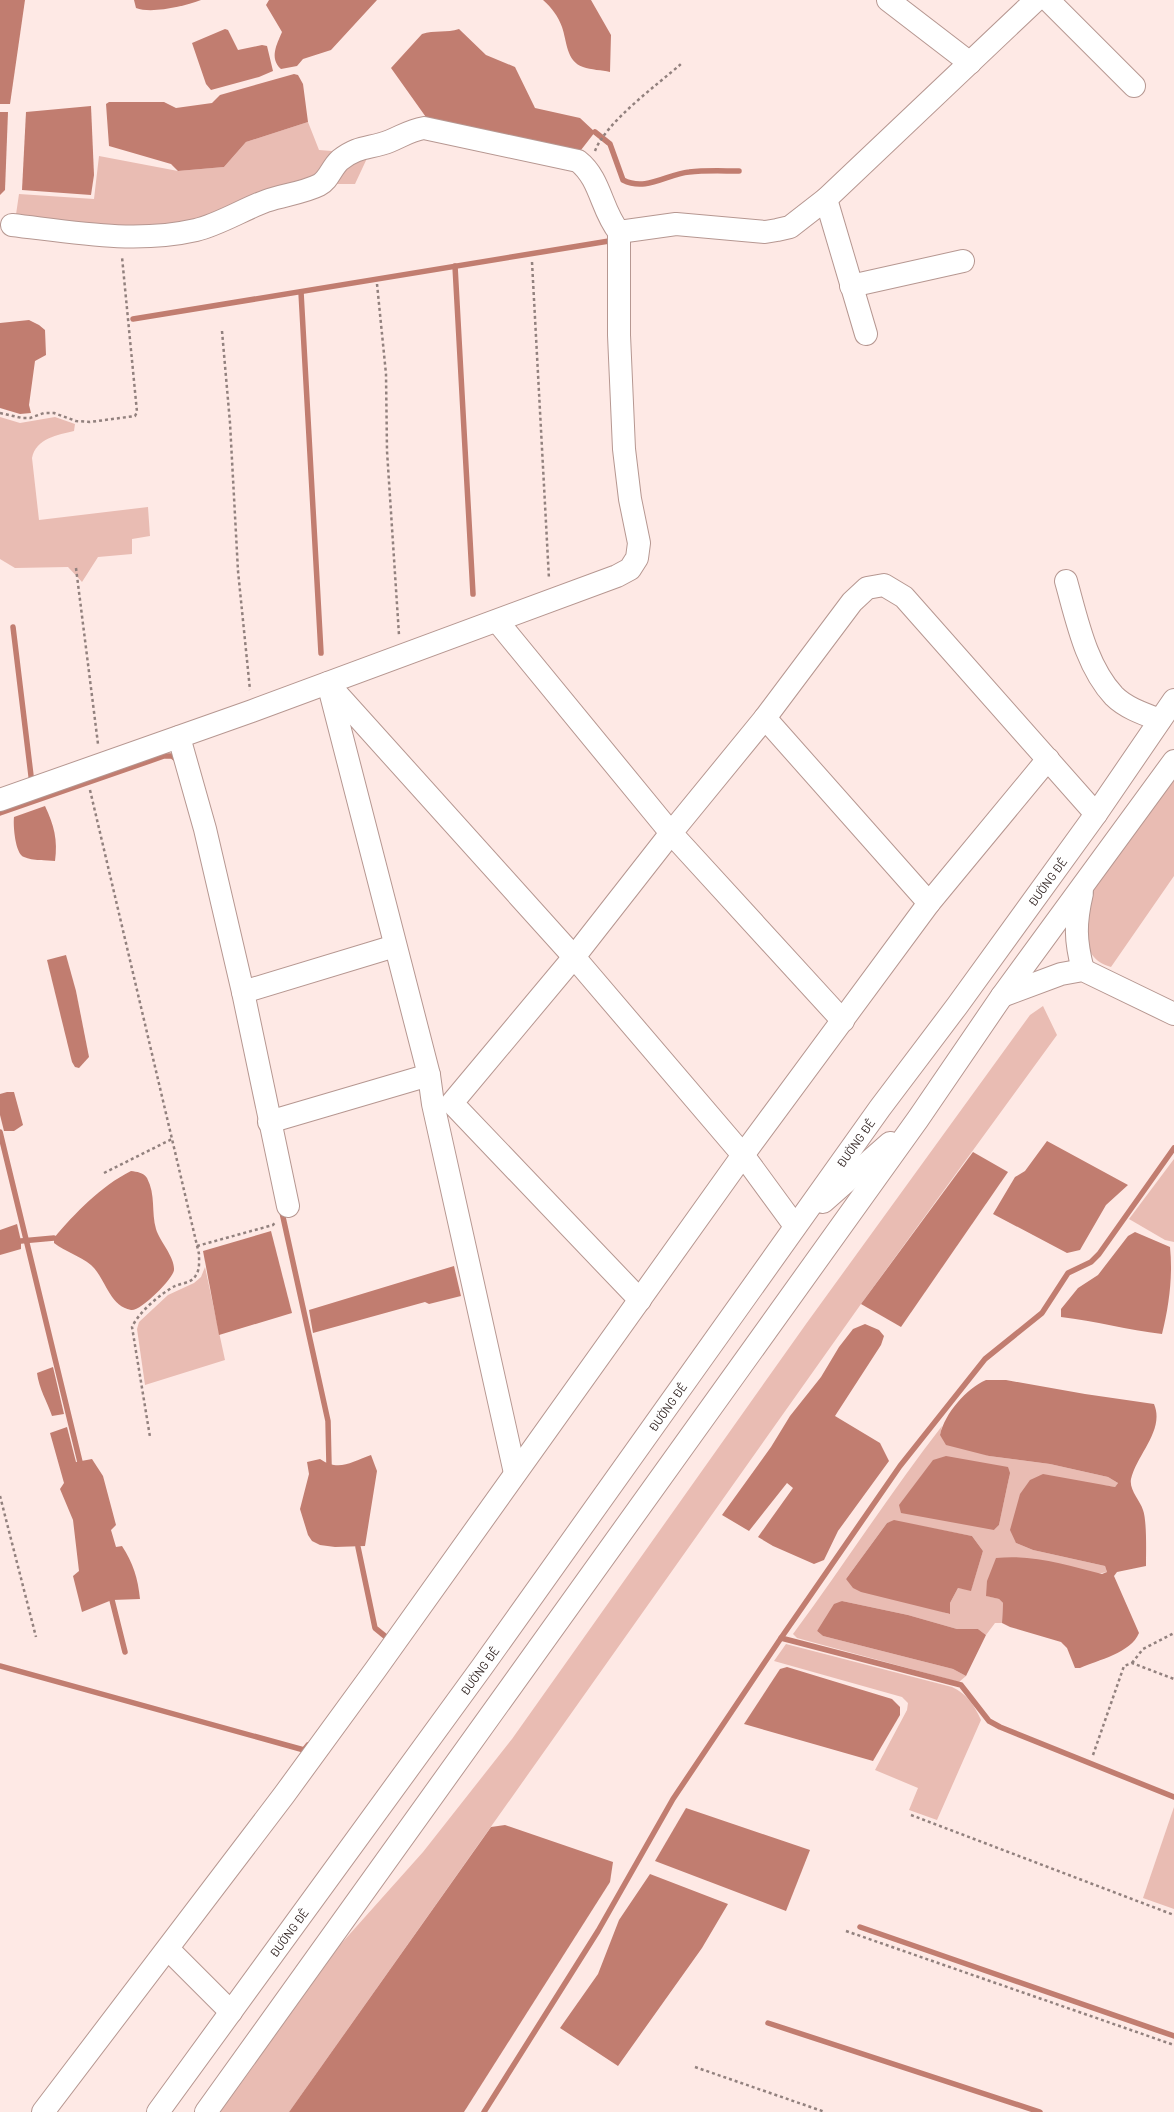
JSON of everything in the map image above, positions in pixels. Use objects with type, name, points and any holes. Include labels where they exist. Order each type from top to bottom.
[{"type":"street","points":[[888,0],[970,63]]},
{"type":"street","points":[[619,232],[676,224],[765,232],[790,227],[826,199],[1036,0]]},
{"type":"street","points":[[1048,0],[1134,86]]},
{"type":"street","points":[[0,800],[252,711],[617,576],[630,569],[637,558],[639,543],[630,499],[624,449],[618,334],[619,232],[613,225],[588,169],[578,161],[424,128],[412,130],[390,141],[358,149],[336,163],[324,182],[315,187],[279,196],[198,230],[147,237],[12,226]]},
{"type":"street","points":[[826,199],[866,334]]},
{"type":"street","points":[[851,286],[963,261]]},
{"type":"street","points":[[1066,581],[1089,654],[1099,677],[1115,696],[1133,709],[1160,720]]},
{"type":"street","points":[[443,1104],[574,957],[671,832],[765,718],[852,602],[867,588],[884,585],[904,597],[1096,814]]},
{"type":"street","points":[[498,621],[671,832],[843,1021]]},
{"type":"street","points":[[328,683],[429,1075],[443,1104],[514,1473]]},
{"type":"street","points":[[328,683],[574,957],[743,1155],[795,1226],[918,1119]]},
{"type":"street","name":"ĐƯỜNG ĐÊ","points":[[158,2112],[486,1661],[795,1226],[1096,814],[1174,700]]},
{"type":"street","points":[[765,718],[929,903]]},
{"type":"street","points":[[179,737],[205,829],[243,992],[269,1122],[282,1212]]},
{"type":"street","points":[[43,2112],[168,1949],[376,1669],[514,1473],[743,1155],[929,903],[1048,759]]},
{"type":"street","points":[[206,2112],[918,1119],[1002,996],[1084,887],[1174,761]]},
{"type":"street","points":[[1083,970],[1077,946],[1077,914],[1084,887]]},
{"type":"street","points":[[243,992],[395,946]]},
{"type":"street","points":[[1002,996],[1061,974],[1083,970],[1174,1014]]},
{"type":"street","points":[[269,1122],[429,1075]]},
{"type":"street","points":[[443,1104],[640,1300]]},
{"type":"street","points":[[168,1949],[230,2012]]},
{"type":"path","points":[[588,169],[598,143],[616,121],[681,64]]},
{"type":"path","points":[[0,413],[22,418],[54,413],[76,421],[90,422],[134,416],[137,412],[120,236]]},
{"type":"path","points":[[532,262],[548,575],[553,600]]},
{"type":"path","points":[[377,284],[386,374],[387,451],[400,656]]},
{"type":"path","points":[[222,331],[230,423],[238,571],[252,711]]},
{"type":"path","points":[[76,568],[93,767],[172,1139],[197,1246],[199,1265],[197,1275],[190,1281],[175,1286],[164,1293],[136,1319],[132,1327],[150,1437]]},
{"type":"path","points":[[104,1173],[172,1139]]},
{"type":"path","points":[[197,1246],[273,1225],[276,1223],[282,1212]]},
{"type":"path","points":[[0,1496],[36,1637]]},
{"type":"path","points":[[1093,1755],[1124,1666],[1132,1663],[1143,1649],[1174,1634]]},
{"type":"path","points":[[1132,1663],[1174,1679]]},
{"type":"path","points":[[911,1815],[1174,1915]]},
{"type":"path","points":[[846,1931],[1174,2045]]},
{"type":"path","points":[[695,2067],[825,2112]]},
{"type":"shaded area","points":[[0,0],[25,0],[10,104],[0,104]]},
{"type":"shaded area","points":[[134,0],[201,0],[178,7],[159,10],[143,10],[136,8]]},
{"type":"shaded area","points":[[269,0],[377,0],[331,50],[303,59],[297,66],[281,69],[275,60],[275,51],[282,32],[266,5]]},
{"type":"shaded area","points":[[543,0],[591,0],[611,35],[610,72],[589,69],[577,64],[573,60],[568,50],[559,19]]},
{"type":"shaded area","points":[[225,29],[228,30],[238,50],[262,45],[267,46],[273,71],[259,77],[211,90],[206,84],[192,43]]},
{"type":"shaded area","points":[[459,29],[486,55],[515,67],[535,108],[580,118],[595,132],[581,150],[428,120],[391,68],[422,34]]},
{"type":"shaded area","points":[[294,74],[298,75],[303,84],[308,122],[246,142],[224,167],[178,171],[171,164],[109,146],[106,104],[109,102],[164,102],[176,108],[212,103],[220,95]]},
{"type":"shaded area","points":[[91,106],[94,175],[91,195],[22,190],[26,112]]},
{"type":"shaded area","points":[[0,112],[8,112],[5,190],[0,195]]},
{"type":"shaded area","points":[[308,122],[319,150],[369,154],[355,184],[329,184],[161,242],[125,248],[13,235],[19,194],[94,199],[99,156],[178,171],[224,167],[246,142]]},
{"type":"shaded area","points":[[29,320],[45,330],[46,355],[35,361],[29,405],[31,413],[20,414],[0,408],[0,323]]},
{"type":"shaded area","points":[[0,417],[20,423],[55,417],[75,424],[74,431],[48,438],[34,451],[32,458],[39,520],[148,507],[150,536],[132,539],[132,554],[98,557],[82,582],[68,567],[15,568],[0,559]]},
{"type":"shaded area","points":[[1174,774],[1174,876],[1111,967],[1099,961],[1091,952],[1086,941],[1086,915],[1089,902],[1099,878]]},
{"type":"shaded area","points":[[45,806],[51,820],[56,839],[55,861],[35,860],[24,857],[18,851],[15,839],[14,817]]},
{"type":"shaded area","points":[[66,955],[76,991],[89,1057],[79,1068],[75,1067],[72,1062],[47,960]]},
{"type":"shaded area","points":[[1043,1006],[1057,1035],[861,1304],[289,2112],[220,2112],[340,1945],[423,1852],[512,1739],[806,1324],[1030,1015]]},
{"type":"shaded area","points":[[14,1092],[23,1125],[14,1131],[4,1131],[0,1115],[0,1094]]},
{"type":"shaded area","points":[[1047,1141],[1128,1185],[1106,1205],[1080,1250],[1067,1253],[993,1214],[1015,1177],[1025,1171]]},
{"type":"shaded area","points":[[973,1152],[1008,1172],[901,1327],[861,1304]]},
{"type":"shaded area","points":[[1174,1159],[1174,1242],[1165,1240],[1129,1219]]},
{"type":"shaded area","points":[[131,1171],[142,1173],[150,1184],[156,1229],[170,1255],[174,1265],[174,1270],[156,1294],[141,1306],[131,1310],[117,1303],[96,1270],[91,1265],[54,1243],[54,1238],[99,1192],[109,1184]]},
{"type":"shaded area","points":[[17,1224],[21,1241],[21,1249],[0,1255],[0,1230]]},
{"type":"shaded area","points":[[271,1231],[292,1313],[219,1335],[203,1251]]},
{"type":"shaded area","points":[[1135,1232],[1170,1247],[1170,1291],[1162,1334],[1061,1317],[1061,1309],[1078,1288],[1098,1275],[1128,1236]]},
{"type":"shaded area","points":[[454,1266],[461,1296],[429,1304],[425,1302],[313,1333],[309,1310]]},
{"type":"shaded area","points":[[205,1267],[225,1360],[145,1385],[137,1329],[139,1322],[168,1295],[194,1283],[201,1277]]},
{"type":"shaded area","points":[[865,1324],[879,1330],[884,1336],[881,1345],[835,1416],[880,1443],[889,1461],[838,1531],[824,1560],[814,1564],[773,1546],[758,1537],[793,1488],[787,1483],[749,1531],[722,1515],[771,1447],[790,1416],[821,1377],[839,1347],[853,1329]]},
{"type":"shaded area","points":[[53,1367],[64,1414],[52,1416],[41,1390],[37,1373]]},
{"type":"shaded area","points":[[986,1380],[1006,1380],[1154,1404],[1156,1423],[1153,1433],[1131,1479],[1132,1487],[1142,1506],[1144,1515],[1146,1566],[1117,1572],[1114,1576],[1139,1633],[1135,1640],[1122,1651],[1080,1668],[1075,1668],[1067,1648],[1061,1642],[1010,1627],[1002,1623],[1003,1603],[999,1599],[986,1596],[987,1581],[996,1558],[1010,1557],[1037,1559],[1102,1574],[1107,1572],[1105,1566],[1033,1550],[1016,1543],[1010,1530],[1020,1494],[1030,1480],[1043,1474],[1115,1487],[1118,1483],[1108,1477],[1050,1464],[989,1456],[946,1445],[940,1435],[946,1418],[957,1403],[971,1389]]},
{"type":"shaded area","points":[[942,1426],[940,1435],[989,1456],[1050,1464],[1108,1477],[1118,1483],[1115,1487],[1102,1485],[1016,1543],[1033,1550],[1105,1566],[1107,1572],[987,1596],[999,1599],[1003,1603],[1002,1623],[995,1623],[986,1635],[978,1629],[957,1629],[908,1615],[842,1601],[817,1631],[823,1636],[953,1669],[966,1676],[959,1682],[797,1638],[793,1634]],"holes":[[[1010,1473],[999,1525],[994,1530]],[[894,1521],[972,1536],[983,1551],[971,1590],[958,1588],[950,1603],[949,1614],[846,1579],[887,1523]]]},
{"type":"shaded area","points":[[67,1427],[76,1462],[92,1459],[103,1476],[116,1525],[111,1530],[116,1547],[122,1546],[129,1558],[138,1584],[140,1599],[112,1600],[82,1612],[73,1576],[79,1571],[73,1520],[60,1489],[64,1483],[50,1433]]},
{"type":"shaded area","points":[[371,1455],[377,1471],[365,1546],[335,1547],[320,1545],[312,1541],[308,1535],[300,1509],[309,1474],[307,1462],[320,1459],[333,1465],[339,1465],[351,1463]]},
{"type":"shaded area","points":[[946,1456],[1008,1467],[1010,1473],[999,1525],[994,1530],[901,1513],[899,1505],[933,1460]]},
{"type":"shaded area","points":[[894,1520],[972,1536],[983,1551],[971,1591],[958,1588],[950,1603],[950,1614],[861,1592],[853,1588],[846,1579],[887,1523]]},
{"type":"shaded area","points":[[842,1601],[908,1615],[957,1629],[978,1629],[986,1635],[966,1676],[953,1669],[823,1636],[817,1631],[834,1604]]},
{"type":"shaded area","points":[[786,1644],[952,1687],[970,1700],[981,1720],[937,1820],[909,1810],[918,1788],[875,1770],[907,1710],[908,1703],[902,1697],[774,1661]]},
{"type":"shaded area","points":[[787,1667],[892,1699],[900,1707],[900,1715],[873,1761],[744,1724],[780,1669]]},
{"type":"shaded area","points":[[1174,1807],[1174,1909],[1143,1898]]},
{"type":"shaded area","points":[[686,1808],[810,1850],[786,1911],[655,1861]]},
{"type":"shaded area","points":[[505,1825],[613,1862],[610,1882],[464,2112],[289,2112],[491,1827]]},
{"type":"shaded area","points":[[650,1874],[728,1904],[702,1948],[618,2066],[560,2028],[598,1974],[619,1920]]},
{"type":"waterway","points":[[595,132],[610,144],[623,180],[632,183],[648,183],[689,172],[739,171]]},
{"type":"waterway","points":[[133,319],[609,241]]},
{"type":"waterway","points":[[455,266],[473,594]]},
{"type":"waterway","points":[[301,292],[321,653]]},
{"type":"waterway","points":[[13,627],[32,784]]},
{"type":"waterway","points":[[0,813],[164,756],[172,756],[178,761]]},
{"type":"waterway","points":[[0,1132],[80,1462]]},
{"type":"waterway","points":[[484,2112],[598,1931],[673,1799],[781,1638],[900,1466],[985,1359],[1042,1313],[1068,1273],[1091,1262],[1099,1254],[1174,1148]]},
{"type":"waterway","points":[[281,1208],[328,1421],[329,1465]]},
{"type":"waterway","points":[[21,1241],[54,1238]]},
{"type":"waterway","points":[[358,1547],[375,1628],[386,1637]]},
{"type":"waterway","points":[[112,1600],[125,1652]]},
{"type":"waterway","points":[[781,1638],[961,1685],[989,1721],[1000,1727],[1174,1797]]},
{"type":"waterway","points":[[0,1666],[304,1750],[308,1745]]},
{"type":"waterway","points":[[860,1927],[1174,2036]]},
{"type":"waterway","points":[[768,2023],[1040,2112]]}]
